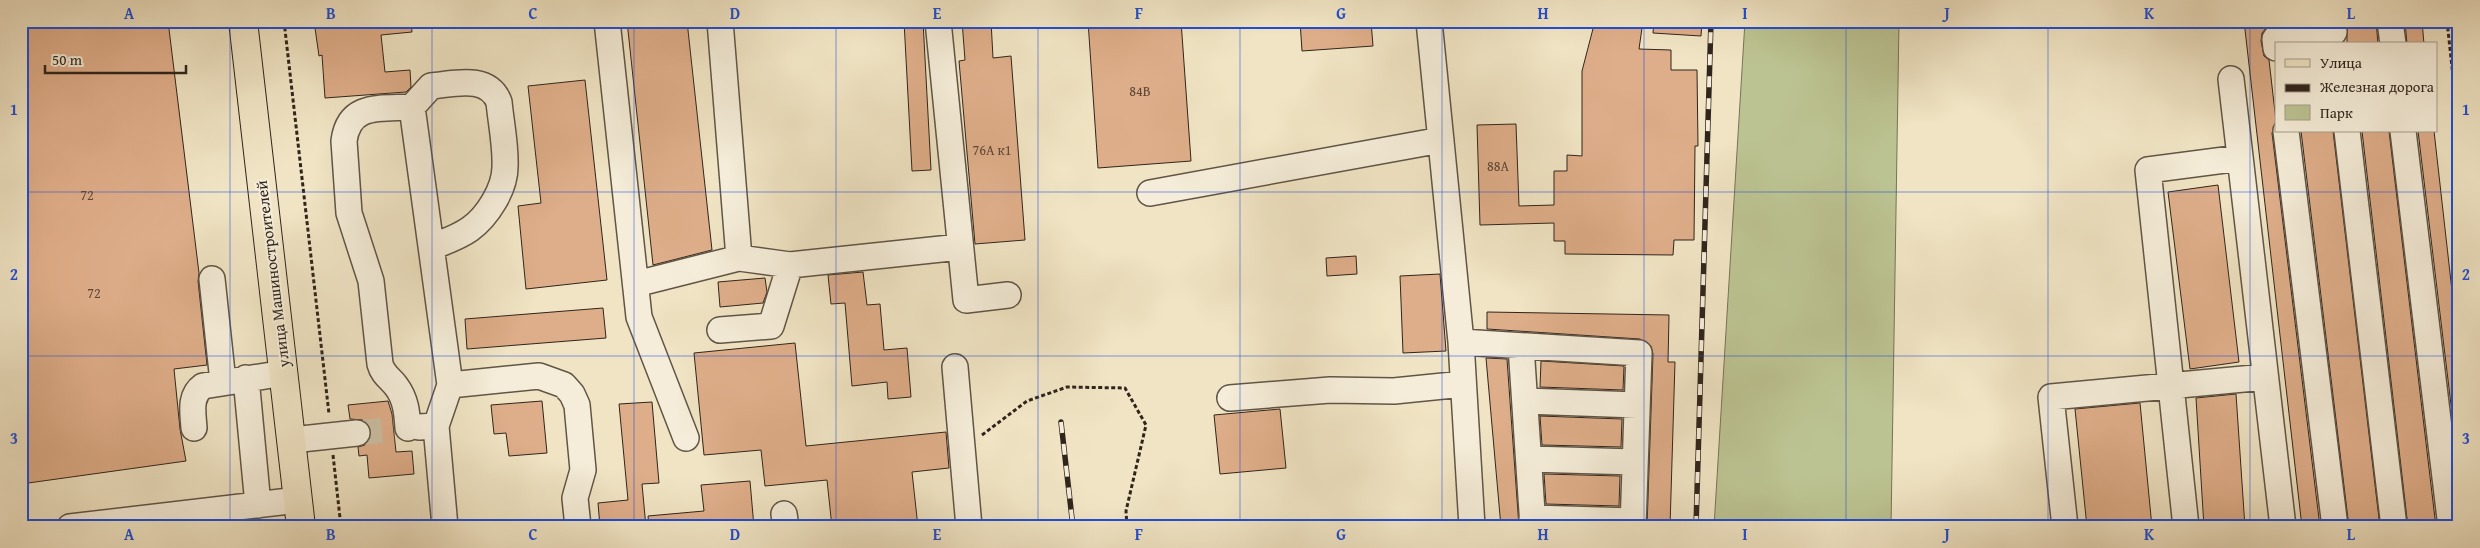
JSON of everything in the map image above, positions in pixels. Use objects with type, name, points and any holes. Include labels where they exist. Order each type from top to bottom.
[{"type":"main road","name":"улица Машиностроителей","points":[[243,21],[301,527]]},
{"type":"street","points":[[607,21],[639,317],[686,438]]},
{"type":"street","points":[[720,21],[739,258]]},
{"type":"street","points":[[938,21],[966,300],[1008,295]]},
{"type":"street","points":[[1429,21],[1461,342],[1469,523]]},
{"type":"street","points":[[2390,21],[2393,42]]},
{"type":"street","points":[[2275,42],[2275,39],[2334,32]]},
{"type":"street","points":[[2231,79],[2282,527]]},
{"type":"street","points":[[432,247],[469,230],[484,216],[494,200],[506,168],[499,102],[491,89],[477,83],[431,86],[412,107],[364,110],[350,122],[344,141],[349,213],[371,281],[380,364],[386,377],[402,394],[406,406],[401,429],[436,426]]},
{"type":"street","points":[[412,107],[450,384],[436,426],[445,527]]},
{"type":"street","points":[[2286,132],[2335,527]]},
{"type":"street","points":[[2346,132],[2394,527]]},
{"type":"street","points":[[2403,132],[2451,527]]},
{"type":"street","points":[[1150,192],[1441,140]]},
{"type":"street","points":[[2186,527],[2148,170],[2240,158]]},
{"type":"street","points":[[636,284],[739,258],[790,265],[960,247]]},
{"type":"street","points":[[720,330],[771,326],[790,265]]},
{"type":"street","points":[[212,279],[258,505]]},
{"type":"street","points":[[1461,342],[1639,353],[1633,524],[1533,522],[1521,346]]},
{"type":"street","points":[[955,367],[964,449],[969,527]]},
{"type":"street","points":[[194,428],[193,401],[198,390],[209,384],[284,373]]},
{"type":"street","points":[[450,384],[539,376],[564,385],[572,394],[577,405],[583,470],[575,498],[578,527]]},
{"type":"street","points":[[2065,527],[2051,397],[2265,377]]},
{"type":"street","points":[[1230,398],[1330,390],[1394,391],[1463,384]]},
{"type":"street","points":[[1525,401],[1637,405]]},
{"type":"street","points":[[292,440],[357,433]]},
{"type":"street","points":[[1529,459],[1635,462]]},
{"type":"street","points":[[70,527],[298,500]]},
{"type":"path","points":[[284,21],[341,527]]},
{"type":"path","points":[[2447,21],[2459,132]]},
{"type":"path","points":[[964,449],[1027,401],[1067,388],[1125,388],[1146,425],[1126,511],[1127,527]]},
{"type":"green space","points":[[1745,21],[1899,21],[1891,527],[1714,527]]},
{"type":"building","points":[[21,21],[168,21],[199,273],[198,281],[207,365],[174,369],[180,429],[186,461],[21,484]]},
{"type":"building","points":[[368,21],[411,21],[412,32],[381,35],[385,72],[410,70],[411,87],[406,92],[325,98],[322,55],[319,56],[315,28]]},
{"type":"building","points":[[627,21],[687,21],[712,250],[653,265]]},
{"type":"building","points":[[904,21],[923,21],[931,170],[912,171]]},
{"type":"building","points":[[962,21],[991,21],[993,58],[1011,56],[1025,240],[975,244],[959,61],[965,60]]},
{"type":"building","points":[[1088,21],[1181,21],[1191,161],[1098,168]]},
{"type":"building","points":[[1300,21],[1371,21],[1373,46],[1302,51]]},
{"type":"building","points":[[1595,21],[1643,21],[1639,49],[1671,50],[1671,70],[1697,70],[1698,146],[1695,146],[1694,240],[1674,240],[1673,255],[1565,254],[1565,241],[1554,241],[1554,223],[1480,225],[1477,125],[1516,124],[1519,206],[1554,205],[1554,171],[1567,171],[1567,155],[1582,156],[1582,71]]},
{"type":"building","points":[[1654,21],[1702,21],[1701,36],[1653,33]]},
{"type":"building","points":[[2244,21],[2295,21],[2267,27],[2262,33],[2261,41],[2264,56],[2269,60],[2275,112],[2275,124],[2272,133],[2320,527],[2302,527]]},
{"type":"building","points":[[2347,21],[2376,21],[2378,42],[2347,42]]},
{"type":"building","points":[[2405,21],[2422,21],[2424,42],[2407,42]]},
{"type":"building","points":[[585,80],[607,280],[526,289],[518,206],[541,203],[528,86]]},
{"type":"building","points":[[2301,132],[2333,132],[2380,527],[2349,527]]},
{"type":"building","points":[[2362,132],[2389,132],[2436,527],[2408,527]]},
{"type":"building","points":[[2418,132],[2434,132],[2459,353],[2459,471]]},
{"type":"building","points":[[2218,185],[2239,362],[2190,369],[2168,192]]},
{"type":"building","points":[[1356,256],[1357,274],[1327,276],[1326,258]]},
{"type":"building","points":[[863,272],[867,305],[880,304],[884,350],[907,348],[911,397],[888,399],[887,382],[852,386],[845,303],[831,304],[828,275]]},
{"type":"building","points":[[1440,274],[1446,351],[1403,353],[1400,276]]},
{"type":"building","points":[[765,278],[767,292],[763,303],[720,307],[718,282]]},
{"type":"building","points":[[603,308],[606,338],[467,349],[465,319]]},
{"type":"building","points":[[1487,312],[1669,315],[1668,362],[1675,362],[1670,527],[1647,527],[1653,354],[1651,346],[1640,339],[1487,329]]},
{"type":"building","points":[[795,343],[806,446],[946,432],[949,468],[912,472],[918,527],[832,527],[827,480],[765,486],[761,450],[704,455],[694,353]]},
{"type":"building","points":[[1486,358],[1507,359],[1519,527],[1501,527]]},
{"type":"building","points":[[1541,361],[1624,366],[1623,390],[1540,387]]},
{"type":"building","points":[[2236,394],[2245,527],[2204,527],[2196,398]]},
{"type":"building","points":[[388,401],[392,414],[396,452],[412,451],[414,474],[369,478],[367,455],[359,456],[358,447],[365,445],[370,439],[371,431],[363,420],[350,419],[348,405]]},
{"type":"building","points":[[542,401],[547,453],[509,456],[506,433],[494,434],[491,405]]},
{"type":"building","points":[[652,402],[659,483],[642,484],[646,527],[600,527],[598,503],[628,500],[619,404]]},
{"type":"building","points":[[2140,403],[2152,527],[2087,527],[2075,409]]},
{"type":"building","points":[[1280,409],[1286,468],[1220,474],[1214,415]]},
{"type":"building","points":[[1540,416],[1622,419],[1621,447],[1542,445]]},
{"type":"building","points":[[1544,474],[1620,476],[1619,506],[1546,504]]},
{"type":"building","points":[[750,481],[754,527],[649,527],[648,516],[704,511],[701,485]]},
{"type":"tunnel","points":[[357,433],[394,429]]},
{"type":"railway","points":[[1696,527],[1711,21]]},
{"type":"railway","points":[[1061,422],[1073,527]]}]
